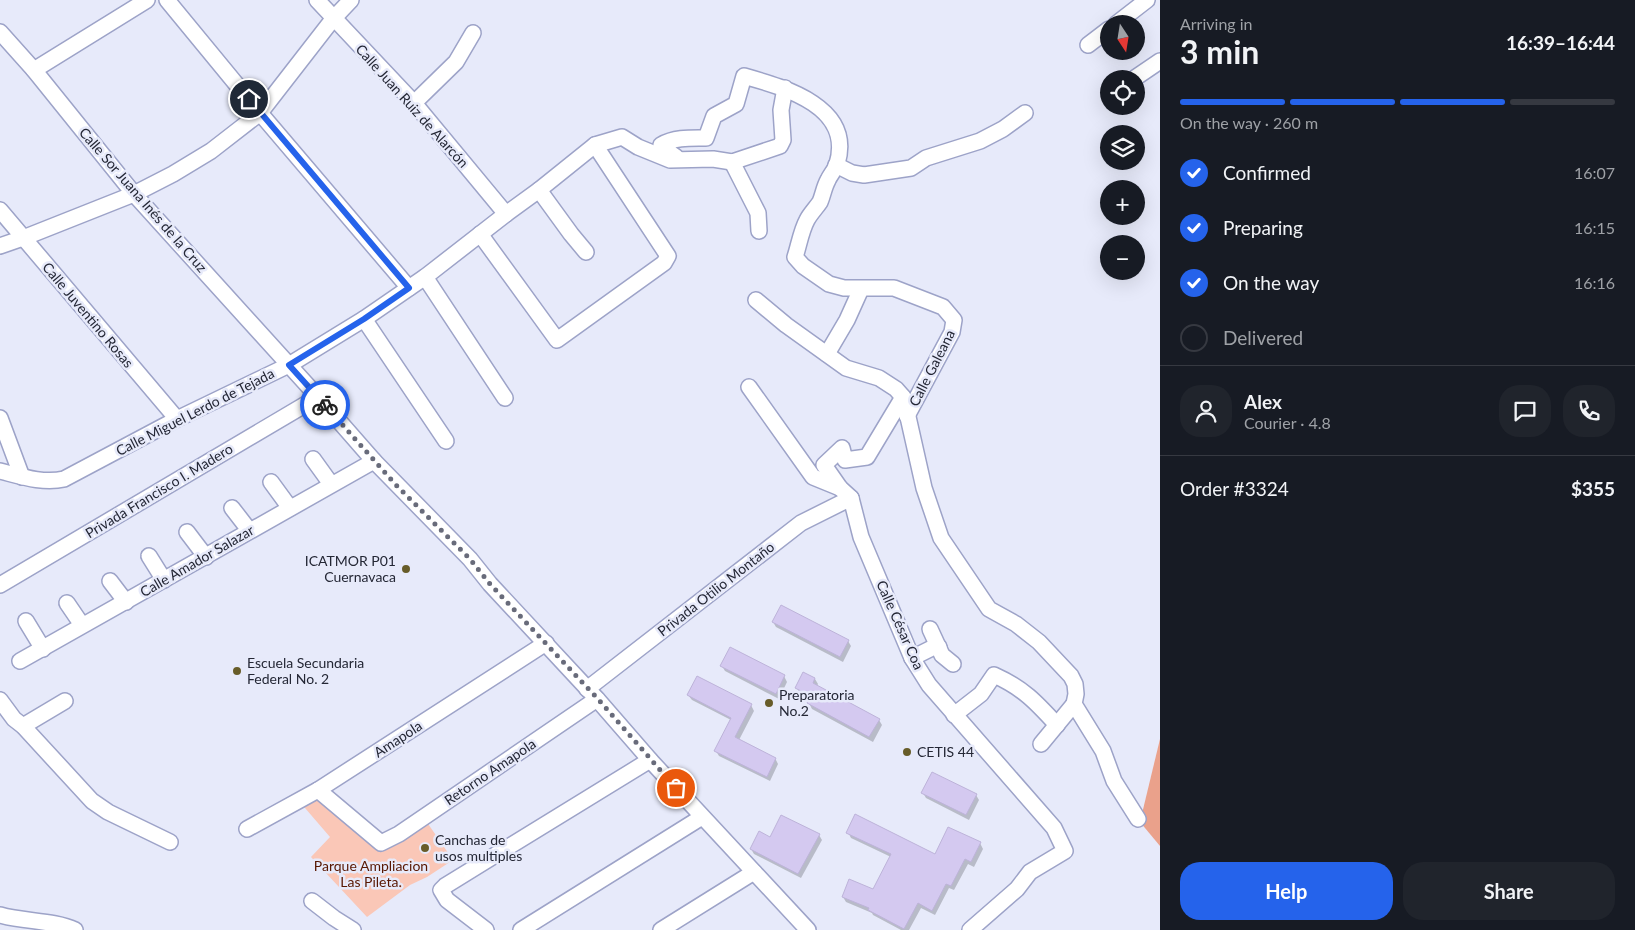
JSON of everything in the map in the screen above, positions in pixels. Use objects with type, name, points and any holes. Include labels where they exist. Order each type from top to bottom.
[{"type":"street","points":[[34,70],[147,0]]},
{"type":"street","points":[[167,0],[409,288]]},
{"type":"street","name":"Calle Juan Ruiz de Alarcón","points":[[317,0],[414,103],[506,214]]},
{"type":"street","points":[[0,246],[134,194],[173,174],[211,151],[260,113],[333,18],[351,0]]},
{"type":"street","points":[[1128,15],[1147,0]]},
{"type":"street","name":"Calle Sor Juana Inés de la Cruz","points":[[0,32],[34,70],[134,194],[374,461],[470,559],[490,584],[546,643],[650,760],[808,930]]},
{"type":"street","points":[[414,103],[456,62],[473,33]]},
{"type":"street","points":[[1088,45],[1100,36]]},
{"type":"street","points":[[1145,72],[1160,61]]},
{"type":"street","points":[[680,160],[661,145],[679,139],[706,138],[714,116],[736,104],[744,76],[785,88],[808,100],[827,116],[837,128],[841,144],[836,165],[820,202],[806,220],[795,257],[803,266],[829,284],[844,288],[861,289],[847,320],[827,354]]},
{"type":"street","points":[[480,234],[557,340],[664,263],[668,256],[595,145],[622,136],[638,147],[670,160],[713,159],[732,162],[780,146],[782,140],[781,110],[785,88]]},
{"type":"street","points":[[836,165],[852,173],[864,174],[911,168],[926,158],[980,141],[1025,113]]},
{"type":"street","name":"Calle Miguel Lerdo de Tejada","points":[[0,471],[22,477],[55,481],[64,480],[176,419],[289,365],[364,319],[425,277],[595,145]]},
{"type":"street","points":[[732,162],[758,214],[759,231]]},
{"type":"street","points":[[539,190],[586,252]]},
{"type":"street","name":"Calle Juventino Rosas","points":[[0,210],[176,419]]},
{"type":"street","points":[[425,277],[505,398]]},
{"type":"street","name":"Calle Galeana","points":[[861,289],[894,288],[944,307],[954,320],[952,332],[907,416]]},
{"type":"street","points":[[756,300],[786,325],[846,368],[879,378],[896,389],[903,397],[924,488],[941,538],[989,609],[1016,624],[1039,642],[1071,676],[1075,684],[1074,704],[1041,744]]},
{"type":"street","points":[[364,319],[446,441]]},
{"type":"street","points":[[749,387],[813,477],[845,493]]},
{"type":"street","name":"Privada Francisco I. Madero","points":[[0,585],[318,397]]},
{"type":"street","name":"Calle César Coa","points":[[903,397],[868,457],[845,460],[842,448],[824,465],[845,493],[861,537],[912,658],[929,686],[1054,828],[1065,851],[1030,872],[1017,889],[970,930]]},
{"type":"street","points":[[2,428],[22,477]]},
{"type":"street","points":[[313,459],[331,484]]},
{"type":"street","name":"Calle Amador Salazar","points":[[20,661],[374,461]]},
{"type":"street","points":[[271,482],[290,508]]},
{"type":"street","name":"Privada Otilio Montaño","points":[[592,694],[801,523],[845,493]]},
{"type":"street","points":[[232,508],[249,530]]},
{"type":"street","points":[[187,532],[206,557]]},
{"type":"street","points":[[149,556],[164,580]]},
{"type":"street","points":[[110,581],[126,602]]},
{"type":"street","points":[[67,603],[82,625]]},
{"type":"street","points":[[26,621],[42,649]]},
{"type":"street","points":[[930,629],[942,655],[953,664]]},
{"type":"street","name":"Amapola","points":[[247,829],[318,790],[546,643]]},
{"type":"street","points":[[912,658],[932,648],[939,647]]},
{"type":"street","points":[[954,715],[981,694],[994,675],[1012,683],[1029,695],[1057,725]]},
{"type":"street","name":"Retorno Amapola","points":[[318,790],[381,843],[399,834],[592,694]]},
{"type":"street","points":[[0,700],[14,719],[23,726],[92,801],[108,812],[170,842]]},
{"type":"street","points":[[23,726],[65,701]]},
{"type":"street","points":[[1074,704],[1103,751],[1114,781],[1138,819]]},
{"type":"street","points":[[486,930],[447,900],[441,890],[650,760]]},
{"type":"street","points":[[521,930],[702,817]]},
{"type":"street","points":[[661,930],[754,872]]},
{"type":"street","points":[[312,901],[353,930]]},
{"type":"street","points":[[0,915],[17,920],[66,926],[76,930]]},
{"type":"green space","name":"Parque Ampliacion Las Pileta.","points":[[318,790],[381,843],[424,818],[453,860],[427,877],[410,885],[367,917],[311,857],[330,837],[299,801]]},
{"type":"shaded area","points":[[1160,739],[1160,846],[1140,822]]},
{"type":"building","points":[[781,605],[849,640],[840,657],[772,622]]},
{"type":"building","points":[[730,647],[785,675],[776,694],[720,666]]},
{"type":"building","points":[[803,672],[815,678],[813,683],[880,719],[869,737],[807,703],[811,696],[795,688]]},
{"type":"building","points":[[697,676],[752,704],[735,737],[776,758],[767,777],[714,751],[731,718],[687,695]]},
{"type":"building","points":[[932,772],[977,794],[966,815],[921,793]]},
{"type":"building","points":[[855,814],[935,854],[948,827],[981,842],[971,862],[965,859],[951,886],[946,884],[932,911],[918,903],[904,929],[868,910],[869,908],[842,897],[849,879],[873,889],[891,854],[846,833]]},
{"type":"building","points":[[781,815],[820,834],[798,874],[750,849],[759,831],[770,837]]},
{"type":"way so far","points":[[325,405],[396,485],[470,559],[490,584],[598,699],[676,788]]},
{"type":"place","name":"ICATMOR P01 Cuernavaca","points":[[406,569]]},
{"type":"place","name":"Escuela Secundaria Federal No. 2","points":[[237,671]]},
{"type":"place","name":"Preparatoria No.2","points":[[769,703]]},
{"type":"place","name":"CETIS 44","points":[[907,752]]},
{"type":"place","name":"Canchas de usos multiples","points":[[425,848]]},
{"type":"route","points":[[249,99],[409,288],[364,319],[289,365],[325,405]]}]
